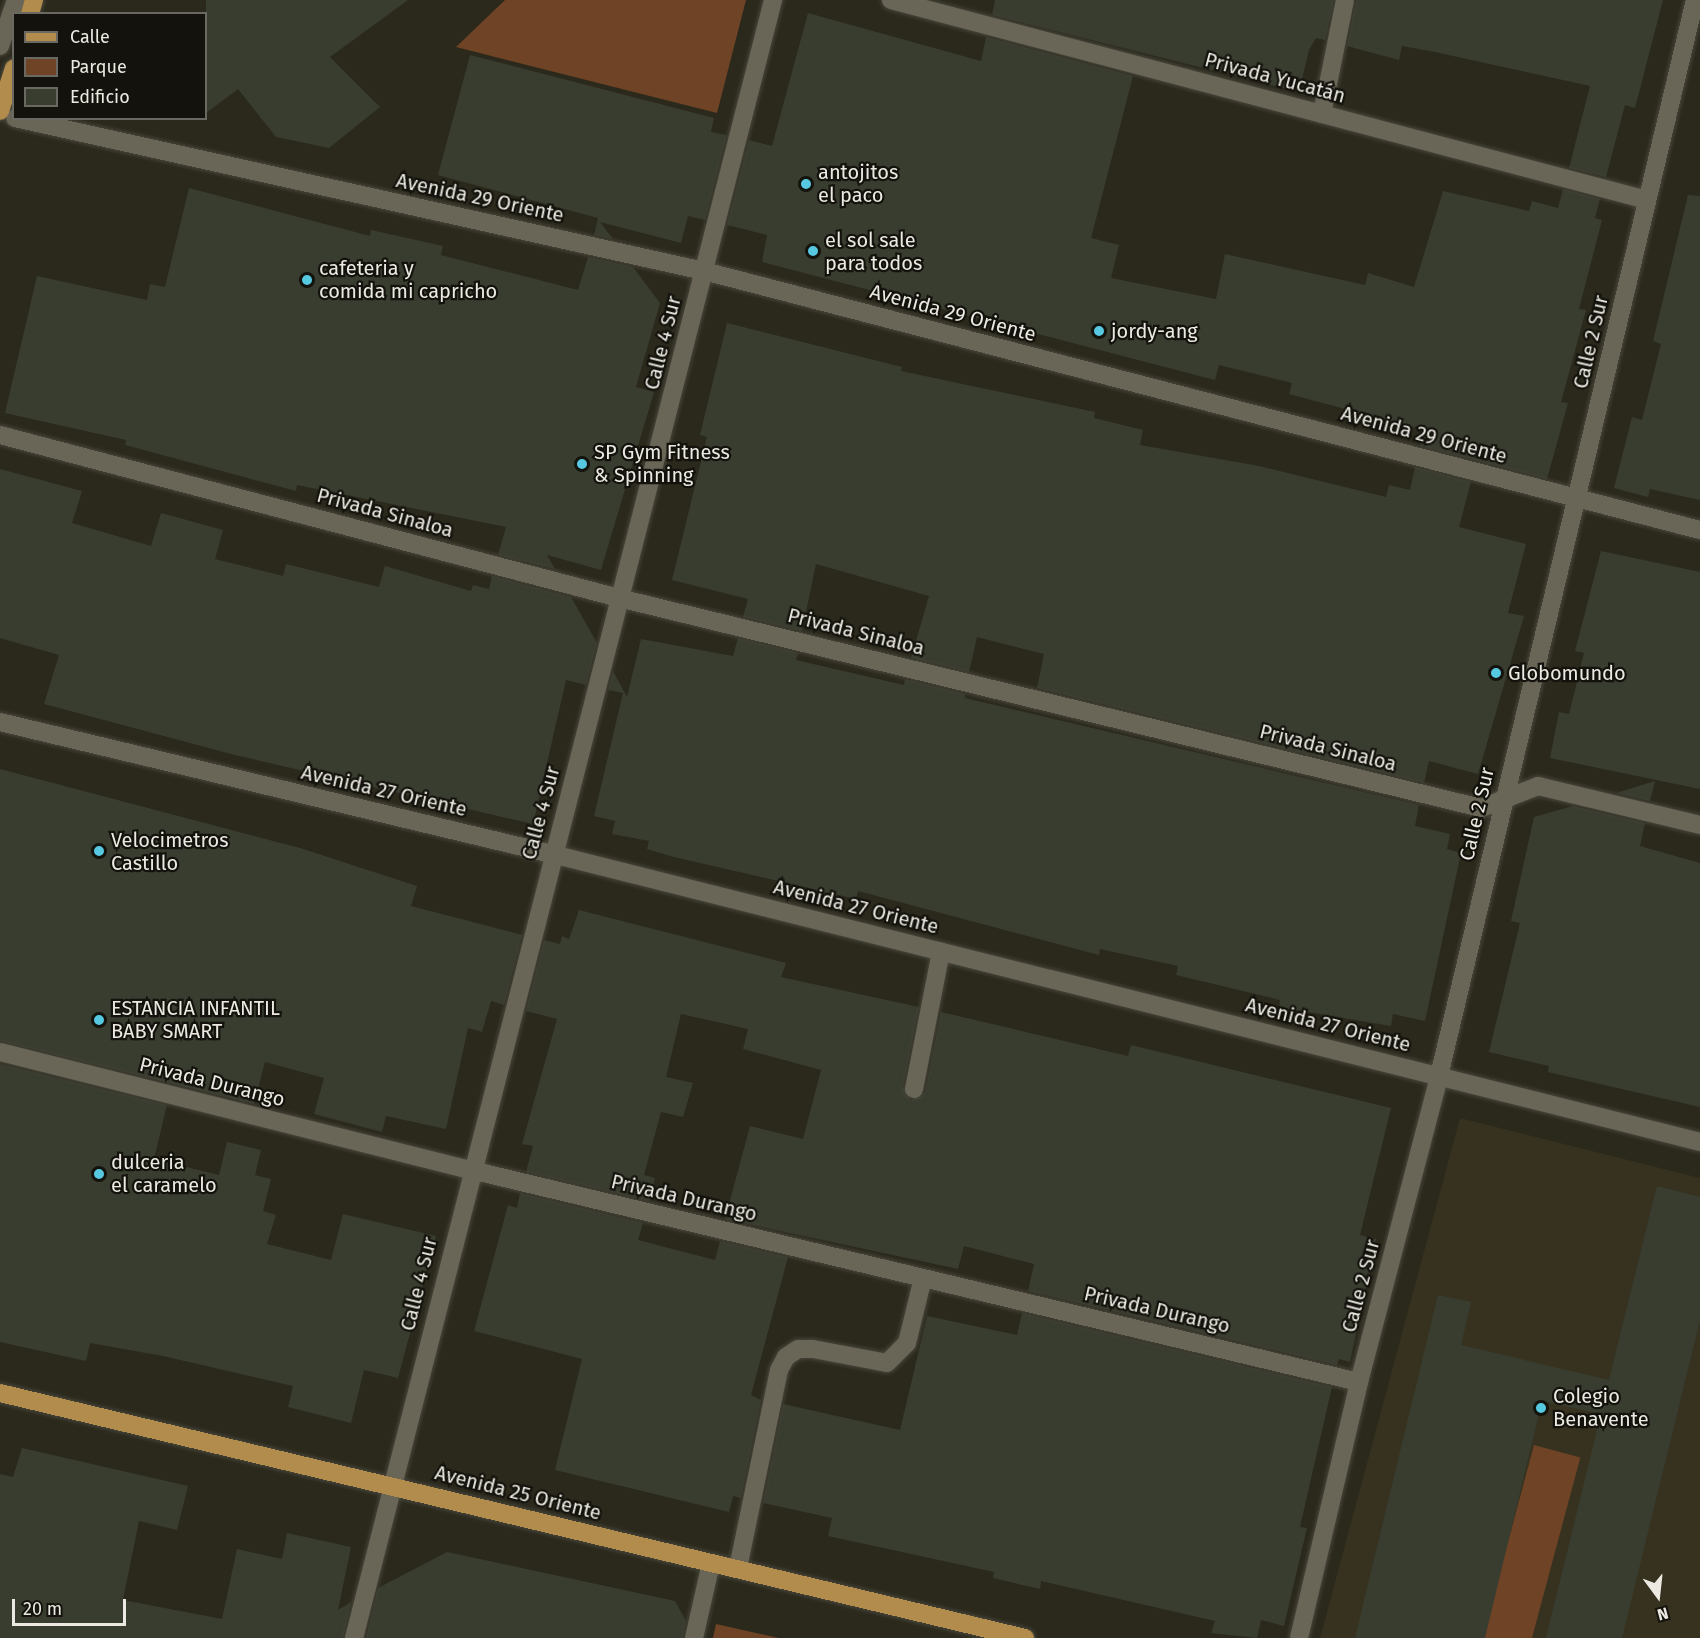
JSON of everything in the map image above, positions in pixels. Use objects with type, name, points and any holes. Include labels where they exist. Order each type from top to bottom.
[{"type":"main road","points":[[0,113],[12,74]]},
{"type":"main road","name":"Avenida 25 Oriente","points":[[0,1393],[738,1568],[966,1631],[1025,1638]]},
{"type":"street","points":[[0,46],[16,0]]},
{"type":"street","name":"Calle 4 Sur","points":[[354,1638],[552,854],[623,599],[773,0]]},
{"type":"street","name":"Privada Yucatán","points":[[891,0],[1647,200]]},
{"type":"street","points":[[1322,114],[1345,0]]},
{"type":"street","name":"Calle 2 Sur","points":[[1299,1638],[1359,1382],[1440,1076],[1695,0]]},
{"type":"street","name":"Avenida 29 Oriente","points":[[23,120],[704,271],[1700,530]]},
{"type":"street","name":"Privada Sinaloa","points":[[0,435],[623,599],[1481,808],[1503,803],[1521,790],[1538,786],[1700,825]]},
{"type":"street","name":"Avenida 27 Oriente","points":[[0,722],[552,854],[1700,1142]]},
{"type":"street","points":[[914,1089],[941,952]]},
{"type":"street","name":"Privada Durango","points":[[0,1052],[471,1170],[1359,1382]]},
{"type":"street","points":[[738,1568],[779,1370],[786,1357],[798,1349],[813,1349],[887,1363],[907,1343],[923,1278]]},
{"type":"street","points":[[694,1638],[711,1563]]},
{"type":"shaded area","name":"Colegio Benavente","points":[[1460,1118],[1700,1178],[1700,1638],[1320,1638]]},
{"type":"green space","points":[[505,0],[746,0],[717,113],[456,47]]},
{"type":"green space","points":[[1534,1445],[1580,1457],[1532,1638],[1482,1637]]},
{"type":"green space","points":[[716,1624],[779,1638],[713,1638]]},
{"type":"building","points":[[206,0],[408,0],[330,57],[380,107],[329,148],[276,137],[238,89],[207,112]]},
{"type":"building","points":[[995,0],[1334,0],[1325,40],[1316,38],[1309,50],[1299,92],[992,15]]},
{"type":"building","points":[[1356,0],[1663,0],[1635,108],[1625,105],[1606,177],[1569,168],[1590,86],[1402,46],[1399,60],[1347,46]]},
{"type":"building","points":[[808,13],[981,61],[986,37],[1133,76],[1091,238],[1119,245],[1111,278],[1216,299],[1225,254],[1365,285],[1368,273],[1414,287],[1443,191],[1529,211],[1532,201],[1558,208],[1563,189],[1600,199],[1595,218],[1602,220],[1579,309],[1586,310],[1561,402],[1568,403],[1547,479],[1420,446],[1424,430],[1289,394],[1292,383],[1219,365],[1215,380],[762,262],[767,235],[727,225],[749,140],[772,146]]},
{"type":"building","points":[[470,55],[714,118],[711,132],[727,135],[705,220],[688,216],[681,243],[600,222],[613,239],[594,235],[598,218],[438,175]]},
{"type":"building","points":[[189,188],[370,236],[371,230],[443,246],[441,255],[578,290],[588,257],[633,267],[660,303],[636,387],[654,392],[601,570],[547,555],[555,569],[498,555],[506,527],[297,485],[296,491],[125,445],[126,440],[5,413],[37,276],[147,300],[150,284],[165,287]]},
{"type":"building","points":[[1688,195],[1700,196],[1700,500],[1650,489],[1648,497],[1614,488],[1632,417],[1642,420],[1661,344],[1653,341]]},
{"type":"building","points":[[727,323],[902,367],[901,371],[1095,412],[1094,418],[1143,430],[1140,445],[1259,466],[1386,497],[1389,485],[1410,490],[1415,467],[1471,482],[1459,527],[1526,544],[1508,613],[1524,616],[1478,774],[1429,761],[1424,783],[1037,688],[1044,654],[977,637],[969,672],[911,658],[929,596],[816,564],[802,631],[743,617],[748,599],[672,580],[707,437],[700,435]]},
{"type":"building","points":[[0,469],[82,491],[72,523],[151,546],[161,513],[223,530],[215,559],[283,576],[286,564],[379,587],[385,566],[471,591],[473,585],[489,589],[492,576],[571,597],[597,643],[586,685],[566,680],[533,824],[235,755],[44,704],[59,655],[0,638]]},
{"type":"building","points":[[1601,551],[1700,572],[1700,789],[1550,758],[1559,712],[1569,714],[1584,653],[1575,651]]},
{"type":"building","points":[[738,638],[798,653],[796,660],[904,685],[905,679],[965,694],[965,698],[1419,805],[1415,826],[1450,834],[1447,849],[1461,853],[1425,1021],[1393,1014],[1391,1026],[1279,1007],[1280,1000],[1176,975],[1178,966],[1100,949],[1099,955],[858,891],[856,899],[674,857],[647,849],[649,841],[612,834],[615,821],[594,816],[623,693],[608,690],[613,671],[627,697],[641,639],[733,656]]},
{"type":"building","points":[[0,769],[300,848],[417,886],[411,906],[522,935],[504,1005],[491,1001],[482,1032],[468,1028],[446,1129],[386,1116],[382,1132],[314,1114],[324,1078],[265,1062],[254,1104],[0,1041]]},
{"type":"building","points":[[1655,781],[1650,801],[1616,793]]},
{"type":"building","points":[[1573,806],[1645,823],[1640,846],[1700,863],[1700,1107],[1548,1072],[1549,1066],[1489,1052],[1520,923],[1511,921],[1534,817]]},
{"type":"building","points":[[579,910],[786,963],[781,977],[919,1007],[903,1087],[911,1100],[925,1092],[941,1012],[1128,1056],[1131,1045],[1391,1108],[1360,1235],[1376,1239],[1350,1362],[1339,1359],[1337,1365],[1028,1291],[1034,1264],[964,1246],[958,1269],[725,1219],[750,1126],[803,1139],[821,1070],[743,1049],[748,1029],[681,1014],[666,1077],[693,1083],[683,1117],[661,1112],[644,1175],[655,1178],[649,1201],[526,1172],[533,1146],[522,1144],[557,1019],[526,1011],[544,940],[560,944],[562,936],[569,939]]},
{"type":"building","points":[[0,1064],[167,1105],[154,1159],[219,1175],[227,1142],[261,1150],[255,1175],[271,1179],[263,1211],[276,1215],[267,1244],[331,1260],[343,1214],[436,1236],[398,1378],[364,1370],[351,1423],[288,1407],[293,1386],[163,1356],[90,1343],[86,1361],[0,1342]]},
{"type":"building","points":[[1657,1186],[1700,1197],[1700,1320],[1622,1638],[1546,1638],[1601,1414],[1542,1401],[1485,1638],[1355,1638],[1438,1295],[1471,1302],[1461,1345],[1609,1380]]},
{"type":"building","points":[[520,1193],[643,1223],[638,1240],[715,1260],[720,1241],[788,1257],[751,1395],[761,1400],[741,1498],[733,1496],[729,1512],[555,1470],[582,1359],[474,1331],[508,1205],[517,1208]]},
{"type":"building","points":[[1022,1313],[1332,1387],[1300,1527],[1307,1528],[1284,1626],[1261,1620],[1257,1638],[1211,1633],[1215,1621],[1041,1581],[1040,1589],[993,1578],[994,1572],[828,1536],[832,1518],[763,1503],[783,1404],[900,1430],[927,1316],[1017,1335]]},
{"type":"building","points":[[22,1448],[188,1486],[177,1530],[139,1521],[123,1600],[222,1619],[237,1549],[282,1559],[287,1533],[351,1547],[338,1610],[351,1602],[343,1638],[0,1638],[0,1474],[13,1477]]},
{"type":"building","points":[[447,1552],[675,1601],[686,1621],[683,1638],[366,1638],[378,1588]]},
{"type":"place","name":"antojitos el paco","points":[[806,184]]},
{"type":"place","name":"el sol sale para todos","points":[[813,251]]},
{"type":"place","name":"cafeteria y comida mi capricho","points":[[307,280]]},
{"type":"place","name":"jordy-ang","points":[[1099,331]]},
{"type":"place","name":"SP Gym Fitness & Spinning","points":[[582,464]]},
{"type":"place","name":"Globomundo","points":[[1496,673]]},
{"type":"place","name":"Velocimetros Castillo","points":[[99,851]]},
{"type":"place","name":"ESTANCIA INFANTIL BABY SMART","points":[[99,1020]]},
{"type":"place","name":"dulceria el caramelo","points":[[99,1174]]},
{"type":"place","name":"Colegio Benavente","points":[[1541,1408]]}]
